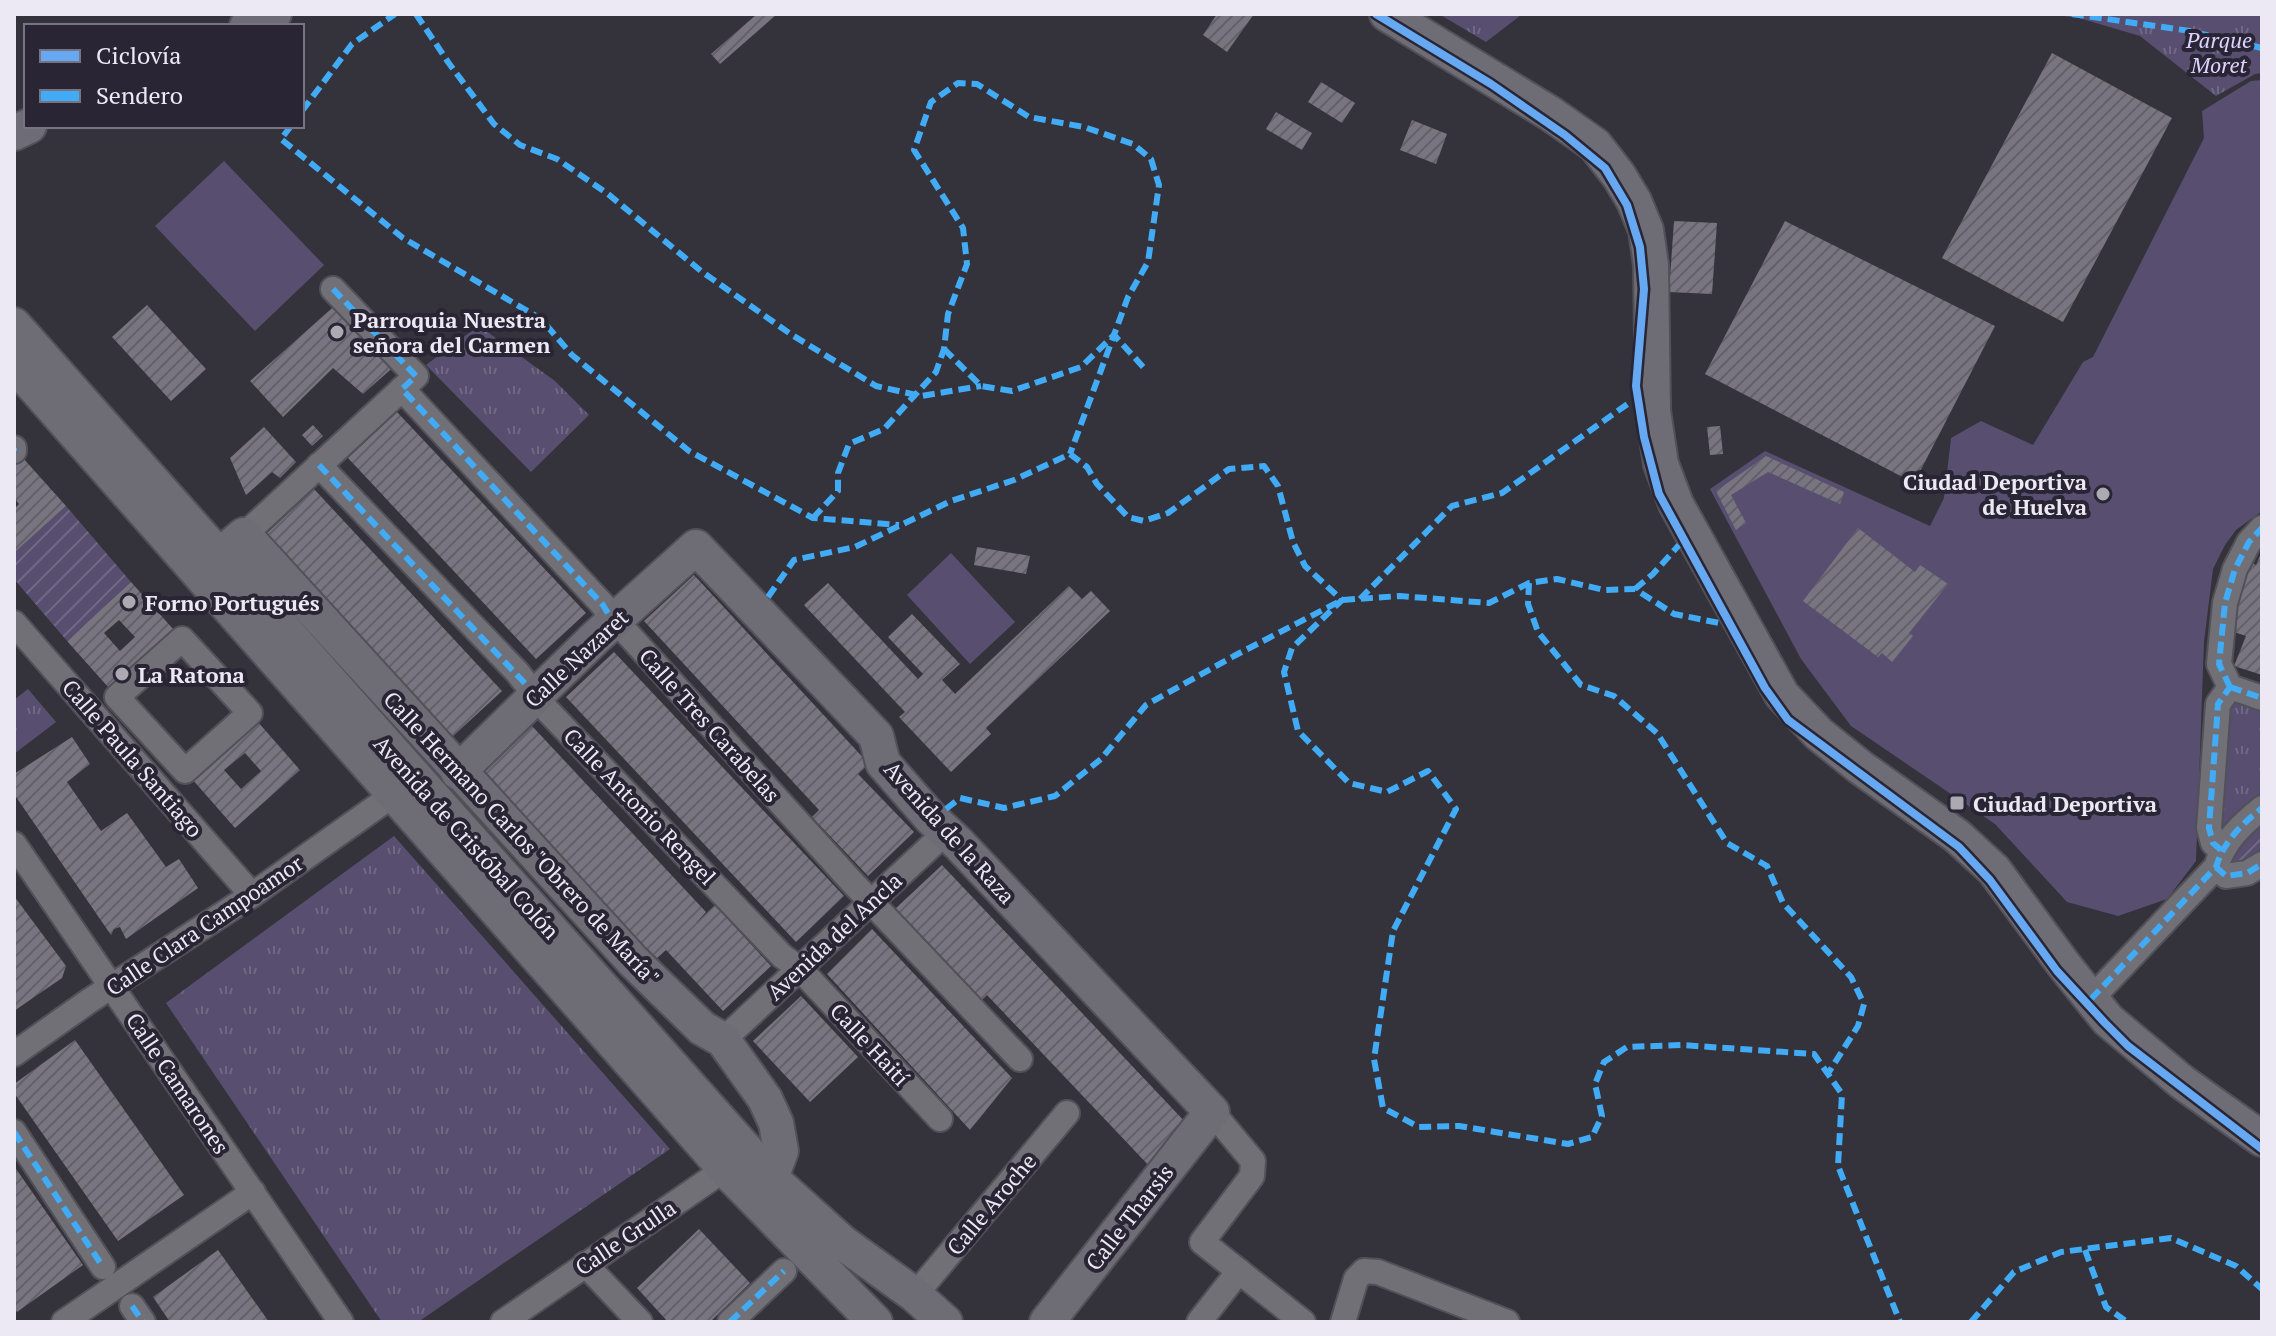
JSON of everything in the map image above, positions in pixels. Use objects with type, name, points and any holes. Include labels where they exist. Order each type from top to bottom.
[{"type":"street","points":[[252,24],[274,14]]},
{"type":"street","points":[[1387,14],[1551,114],[1595,145],[1634,201],[1646,230],[1651,265],[1653,411],[1661,464],[1676,504],[1782,695],[1819,734],[1957,836],[1994,870],[2108,1020],[2182,1082],[2262,1139]]},
{"type":"street","points":[[232,546],[416,376],[333,289]]},
{"type":"street","name":"Avenida de Cristóbal Colón","points":[[14,325],[232,546],[463,834],[736,1160]]},
{"type":"street","name":"Avenida de Cristóbal Colón","points":[[14,364],[393,795],[736,1160],[771,1178],[843,1243],[915,1295],[945,1322]]},
{"type":"street","name":"Calle Tres Carabelas","points":[[402,389],[603,605],[613,622],[628,634],[871,902],[1020,1059]]},
{"type":"street","name":"Calle Antonio Rengel","points":[[319,465],[782,956],[800,969]]},
{"type":"street","points":[[2262,528],[2249,542],[2235,569],[2225,603],[2219,664],[2230,687],[2262,698]]},
{"type":"street","name":"Calle Hermano Carlos \"Obrero de María\"","points":[[232,546],[458,772],[633,961],[702,1028],[723,1040],[765,1099],[776,1123],[781,1151],[771,1178]]},
{"type":"street","name":"Calle Nazaret","points":[[458,772],[613,622],[696,547]]},
{"type":"street","name":"Avenida de la Raza","points":[[696,547],[876,736],[883,763],[945,833],[1212,1112]]},
{"type":"street","name":"Calle Paula Santiago","points":[[14,623],[252,895]]},
{"type":"street","points":[[182,639],[250,713],[185,771],[117,697],[182,639]]},
{"type":"street","points":[[2230,687],[2218,704],[2209,828],[2226,876],[2247,873],[2262,864]]},
{"type":"street","name":"Calle Clara Campoamor","points":[[14,1054],[252,895],[393,795]]},
{"type":"street","points":[[2091,999],[2219,858],[2240,826],[2262,808]]},
{"type":"street","name":"Avenida del Ancla","points":[[723,1040],[945,833]]},
{"type":"street","name":"Calle Camarones","points":[[14,844],[341,1322]]},
{"type":"street","name":"Calle Haití","points":[[800,969],[940,1119]]},
{"type":"street","points":[[1212,1112],[1253,1161],[1252,1176],[1202,1242],[1303,1322]]},
{"type":"street","name":"Calle Tharsis","points":[[1047,1322],[1212,1112]]},
{"type":"street","name":"Calle Aroche","points":[[915,1295],[1067,1113]]},
{"type":"street","points":[[14,1132],[103,1267]]},
{"type":"street","points":[[736,1160],[875,1322]]},
{"type":"street","name":"Calle Grulla","points":[[503,1322],[736,1160]]},
{"type":"street","points":[[64,1322],[253,1192]]},
{"type":"street","points":[[585,1264],[640,1322]]},
{"type":"street","points":[[730,1322],[784,1271]]},
{"type":"street","points":[[1199,1322],[1239,1271]]},
{"type":"street","points":[[1343,1322],[1356,1279],[1364,1271],[1378,1272],[1507,1322]]},
{"type":"green space","points":[[1439,14],[1521,14],[1521,15],[1486,42]]},
{"type":"green space","name":"Parque Moret","points":[[2048,14],[2262,14],[2262,73],[2216,96],[2140,36],[2079,18]]},
{"type":"green space","name":"Ciudad Deportiva de Huelva","points":[[2262,80],[2262,511],[2236,530],[2213,569],[2204,642],[2196,861],[2167,899],[2118,916],[2067,902],[1995,824],[1851,726],[1801,659],[1710,489],[1765,451],[1930,526],[1944,498],[1951,438],[1981,421],[2033,445],[2083,362],[2093,357],[2204,138],[2202,111],[2251,81]]},
{"type":"green space","points":[[224,161],[324,265],[255,331],[155,226]]},
{"type":"green space","points":[[473,330],[486,331],[555,381],[589,415],[531,472],[426,365]]},
{"type":"green space","points":[[66,506],[131,582],[67,641],[14,579],[14,553]]},
{"type":"green space","points":[[951,553],[1015,622],[970,664],[907,595]]},
{"type":"green space","points":[[28,689],[56,722],[14,754],[14,700]]},
{"type":"green space","points":[[2241,697],[2262,707],[2262,793],[2255,803],[2221,831],[2216,827],[2226,711],[2232,701]]},
{"type":"green space","points":[[2262,816],[2262,858],[2236,868],[2230,861],[2235,843]]},
{"type":"green space","points":[[394,836],[670,1149],[418,1322],[382,1322],[166,1003]]},
{"type":"building","points":[[757,14],[777,14],[720,64],[711,54]]},
{"type":"building","points":[[1217,14],[1254,14],[1227,52],[1203,35]]},
{"type":"building","points":[[2052,53],[2172,118],[2063,322],[1942,258]]},
{"type":"building","points":[[1321,82],[1355,103],[1342,123],[1308,102]]},
{"type":"building","points":[[1276,112],[1312,133],[1302,150],[1266,129]]},
{"type":"building","points":[[1412,120],[1447,134],[1436,164],[1400,150]]},
{"type":"building","points":[[1674,221],[1717,223],[1712,294],[1669,292]]},
{"type":"building","points":[[1785,221],[1995,326],[1914,483],[1705,374]]},
{"type":"building","name":"Parroquia Nuestra señora del Carmen","points":[[339,302],[398,363],[363,394],[333,368],[283,417],[250,381]]},
{"type":"building","points":[[147,305],[206,369],[171,401],[112,337]]},
{"type":"building","points":[[397,412],[586,613],[536,659],[348,458]]},
{"type":"building","points":[[313,425],[323,436],[312,446],[302,435]]},
{"type":"building","points":[[1720,426],[1723,454],[1710,455],[1707,427]]},
{"type":"building","points":[[264,427],[296,462],[280,478],[272,472],[246,495],[230,458]]},
{"type":"building","points":[[14,448],[66,506],[14,553],[14,509],[19,504],[14,498]]},
{"type":"building","points":[[1766,456],[1844,492],[1840,504],[1768,472],[1731,495],[1746,523],[1736,530],[1716,491]]},
{"type":"building","points":[[314,489],[502,691],[451,738],[264,536]]},
{"type":"building","points":[[1858,528],[1915,572],[1920,565],[1948,584],[1909,633],[1913,636],[1892,662],[1882,653],[1878,657],[1803,601]]},
{"type":"building","points":[[977,547],[1030,556],[1026,574],[974,565]]},
{"type":"building","points":[[2262,551],[2262,675],[2234,666],[2246,636],[2231,631],[2238,611],[2233,609],[2252,563],[2256,565]]},
{"type":"building","points":[[694,575],[869,764],[858,774],[914,832],[868,876],[812,817],[819,810],[644,621]]},
{"type":"building","points":[[131,582],[182,639],[117,697],[67,641]],"holes":[[[119,620],[135,637],[120,651],[104,633]]]},
{"type":"building","points":[[828,583],[918,679],[923,674],[888,637],[912,614],[960,664],[942,680],[955,694],[1069,586],[1082,599],[1091,591],[1110,611],[986,728],[991,734],[951,772],[899,717],[905,712],[804,605]]},
{"type":"building","points":[[614,652],[844,896],[796,942],[566,697]]},
{"type":"building","points":[[250,713],[300,770],[235,828],[185,771]],"holes":[[[245,753],[261,771],[241,789],[224,770]]]},
{"type":"building","points":[[532,726],[706,912],[696,923],[715,905],[771,966],[723,1011],[666,950],[656,959],[482,773]]},
{"type":"building","points":[[72,737],[90,764],[67,782],[101,831],[127,813],[166,867],[179,859],[198,888],[126,939],[120,927],[114,929],[111,935],[14,794],[14,774]]},
{"type":"building","points":[[942,865],[1188,1125],[1152,1169],[987,995],[982,1000],[895,909]]},
{"type":"building","points":[[14,896],[66,966],[62,978],[14,1011]]},
{"type":"building","points":[[872,929],[1012,1078],[970,1130],[827,974]]},
{"type":"building","points":[[801,996],[858,1057],[810,1102],[753,1041]]},
{"type":"building","points":[[75,1040],[184,1195],[118,1241],[14,1093],[14,1084]]},
{"type":"building","points":[[14,1166],[83,1265],[17,1312],[14,1307]]},
{"type":"building","points":[[699,1229],[750,1283],[710,1322],[668,1322],[637,1288]]},
{"type":"building","points":[[218,1250],[269,1322],[170,1322],[153,1297]]},
{"type":"marked path","points":[[304,108],[352,44],[395,14]]},
{"type":"marked path","points":[[416,14],[494,124],[520,145],[557,159],[608,194],[701,271],[792,335],[876,386],[921,396],[981,386]]},
{"type":"marked path","points":[[2072,14],[2190,31],[2262,48]]},
{"type":"marked path","points":[[813,518],[838,491],[838,473],[849,444],[884,429],[936,372],[944,349],[948,314],[967,264],[963,228],[914,150],[931,102],[958,83],[977,84],[1029,117],[1084,127],[1133,144],[1151,159],[1159,185],[1148,262],[1128,297],[1070,454]]},
{"type":"marked path","points":[[289,128],[281,139],[403,238],[541,319],[572,355],[689,451],[813,518],[899,525]]},
{"type":"marked path","points":[[333,289],[416,376],[402,389],[603,605],[613,622]]},
{"type":"marked path","points":[[944,349],[981,386],[1012,391],[1081,367],[1114,335],[1145,369]]},
{"type":"marked path","points":[[1360,599],[1452,506],[1502,493],[1629,403]]},
{"type":"marked path","points":[[768,597],[794,560],[855,547],[951,501],[1014,480],[1070,454],[1087,467],[1097,484],[1128,517],[1144,521],[1168,513],[1229,469],[1264,466],[1278,486],[1293,542],[1305,566],[1342,600],[1292,648],[1284,672],[1298,731],[1349,783],[1387,792],[1428,771],[1456,809],[1393,931],[1374,1059],[1383,1108],[1419,1127],[1459,1126],[1568,1144],[1592,1137],[1602,1116],[1595,1084],[1604,1062],[1627,1047],[1681,1045],[1814,1054],[1842,1094],[1838,1166],[1900,1322]]},
{"type":"marked path","points":[[319,465],[536,695]]},
{"type":"marked path","points":[[2230,687],[2219,664],[2225,603],[2235,569],[2249,542],[2262,528]]},
{"type":"marked path","points":[[1635,589],[1679,545]]},
{"type":"marked path","points":[[946,809],[960,798],[1004,808],[1055,796],[1101,759],[1146,705],[1342,600],[1400,596],[1489,603],[1529,583],[1557,579],[1604,590],[1635,589],[1674,614],[1724,624]]},
{"type":"marked path","points":[[1529,583],[1528,604],[1538,632],[1581,685],[1614,696],[1657,733],[1727,843],[1767,866],[1783,903],[1851,977],[1864,1004],[1858,1026],[1829,1072]]},
{"type":"marked path","points":[[2230,687],[2262,698]]},
{"type":"marked path","points":[[2221,850],[2213,843],[2209,828],[2218,704],[2230,687]]},
{"type":"marked path","points":[[2091,999],[2216,867],[2234,834],[2262,808]]},
{"type":"marked path","points":[[2216,867],[2226,876],[2247,873],[2262,864]]},
{"type":"marked path","points":[[14,1132],[103,1267]]},
{"type":"marked path","points":[[1971,1322],[2014,1272],[2061,1252],[2171,1238],[2236,1266],[2262,1289]]},
{"type":"marked path","points":[[2085,1250],[2106,1307],[2127,1322]]},
{"type":"marked path","points":[[730,1322],[784,1271]]},
{"type":"marked path","points":[[132,1306],[143,1322]]},
{"type":"cycle path","points":[[1376,14],[1491,84],[1565,135],[1605,168],[1627,205],[1640,247],[1644,289],[1636,386],[1644,437],[1659,494],[1765,688],[1788,720],[1959,847],[1990,880],[2057,971],[2128,1046],[2262,1149]]},
{"type":"place","name":"Parroquia Nuestra señora del Carmen","points":[[337,332]]},
{"type":"place","name":"Ciudad Deportiva de Huelva","points":[[2103,494]]},
{"type":"place","name":"Forno Portugués","points":[[129,602]]},
{"type":"place","name":"La Ratona","points":[[122,674]]},
{"type":"place","name":"Ciudad Deportiva","points":[[1957,803]]}]
